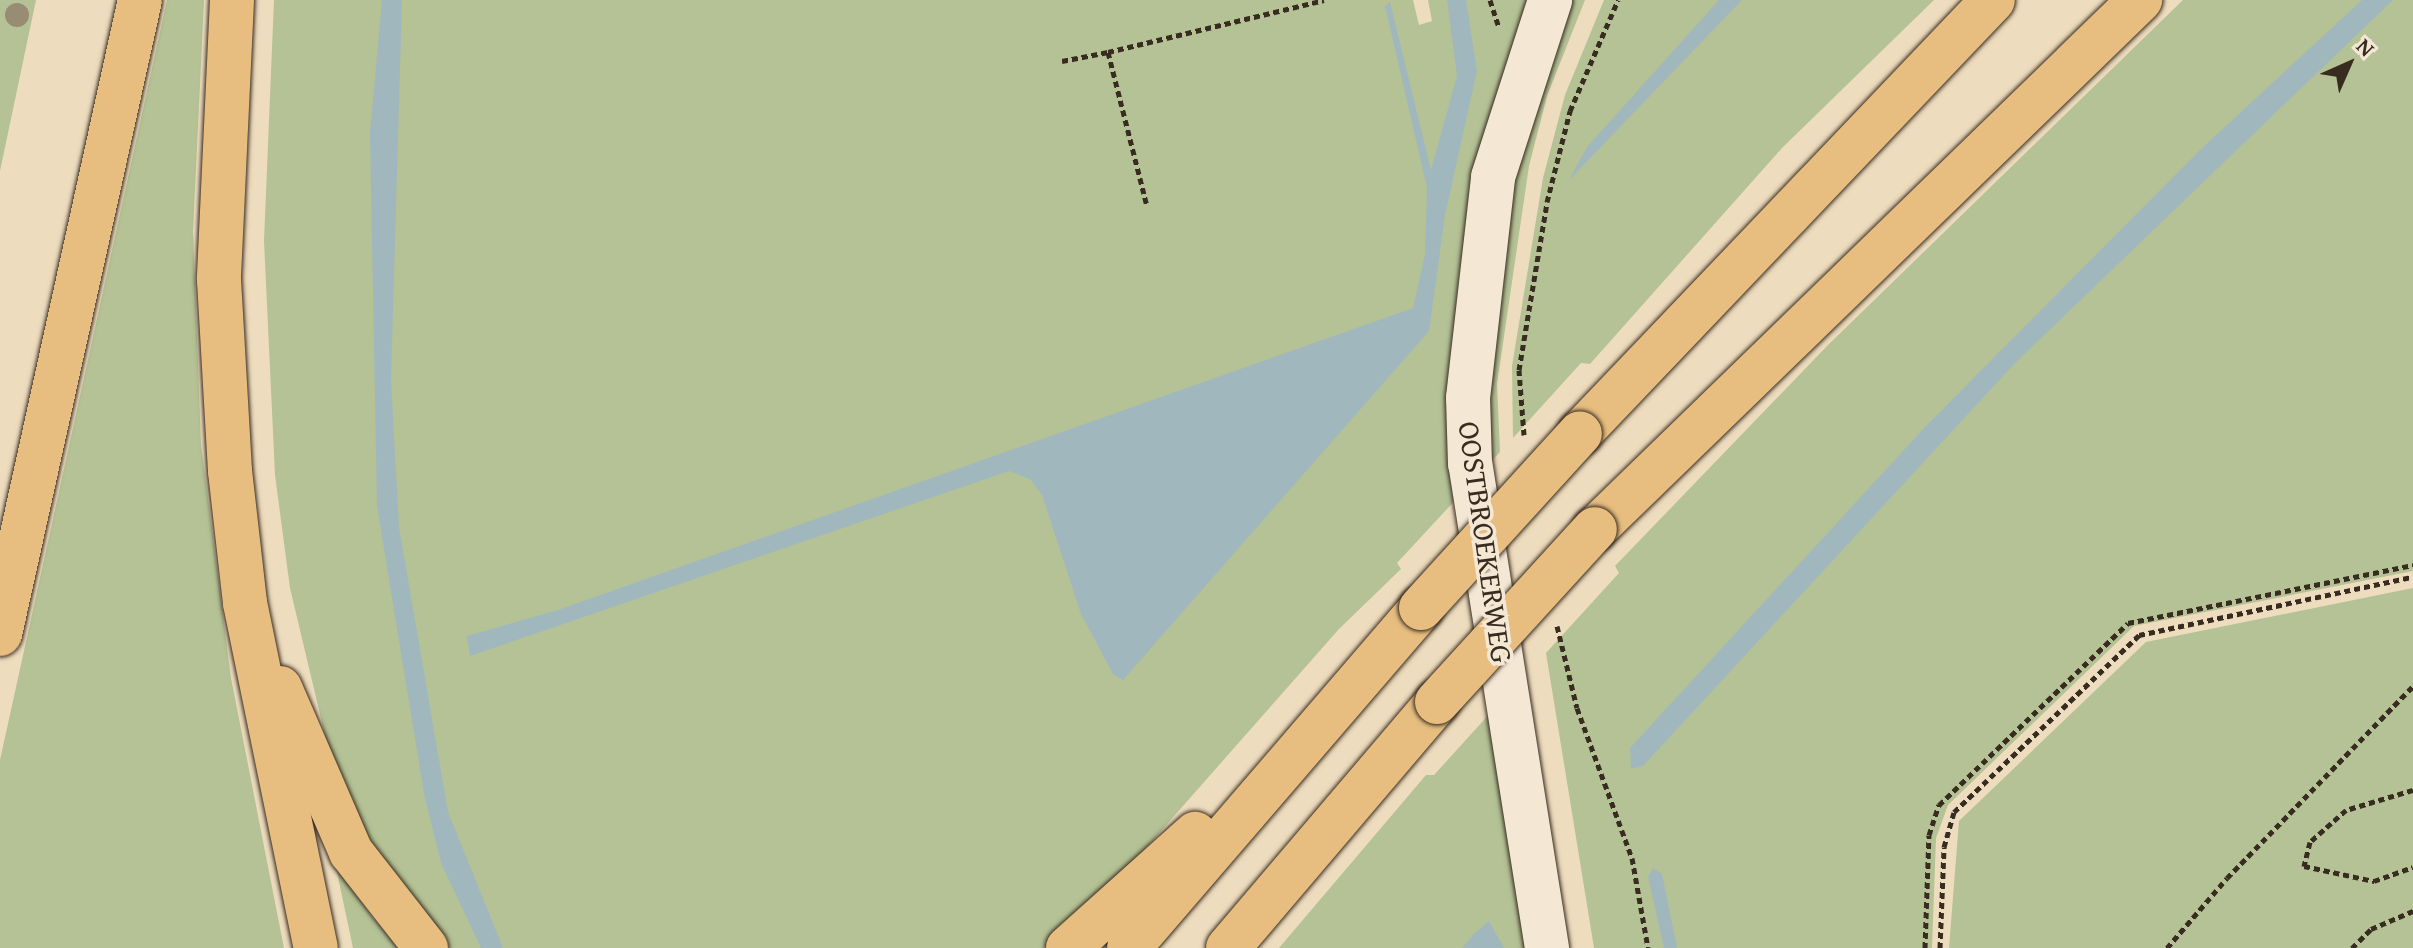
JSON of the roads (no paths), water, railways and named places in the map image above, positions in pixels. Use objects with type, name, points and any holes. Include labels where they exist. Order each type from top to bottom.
[{"type":"highway","points":[[0,634],[140,0]]},
{"type":"highway","points":[[232,0],[219,280],[245,603],[316,948]]},
{"type":"highway","points":[[1129,948],[1310,731],[1580,433],[1993,0]]},
{"type":"highway","points":[[1228,948],[1437,702],[1595,529],[2140,0]]},
{"type":"highway","points":[[245,603],[351,852],[426,948]]},
{"type":"highway","points":[[1068,948],[1310,731]]},
{"type":"street","name":"OOSTBROEKERWEG","points":[[1547,948],[1470,464],[1468,398],[1496,166],[1550,0]]},
{"type":"water","points":[[382,0],[402,0],[391,380],[399,527],[448,812],[503,948],[481,948],[441,863],[424,794],[377,506],[370,133]]},
{"type":"water","points":[[1447,0],[1466,0],[1477,71],[1445,215],[1429,331],[1123,680],[1113,674],[1081,614],[1042,495],[1030,479],[1009,471],[470,656],[467,636],[558,610],[1413,308],[1425,254],[1427,188],[1385,6],[1390,2],[1431,170],[1457,76]]},
{"type":"water","points":[[1719,0],[1742,0],[1569,180],[1587,147]]},
{"type":"water","points":[[2362,0],[2393,0],[2016,362],[1643,766],[1631,769],[1630,748],[1925,427],[2201,149]]},
{"type":"water","points":[[1653,868],[1662,874],[1677,948],[1664,948],[1648,877]]},
{"type":"water","points":[[1489,921],[1504,948],[1462,948],[1475,933]]}]
